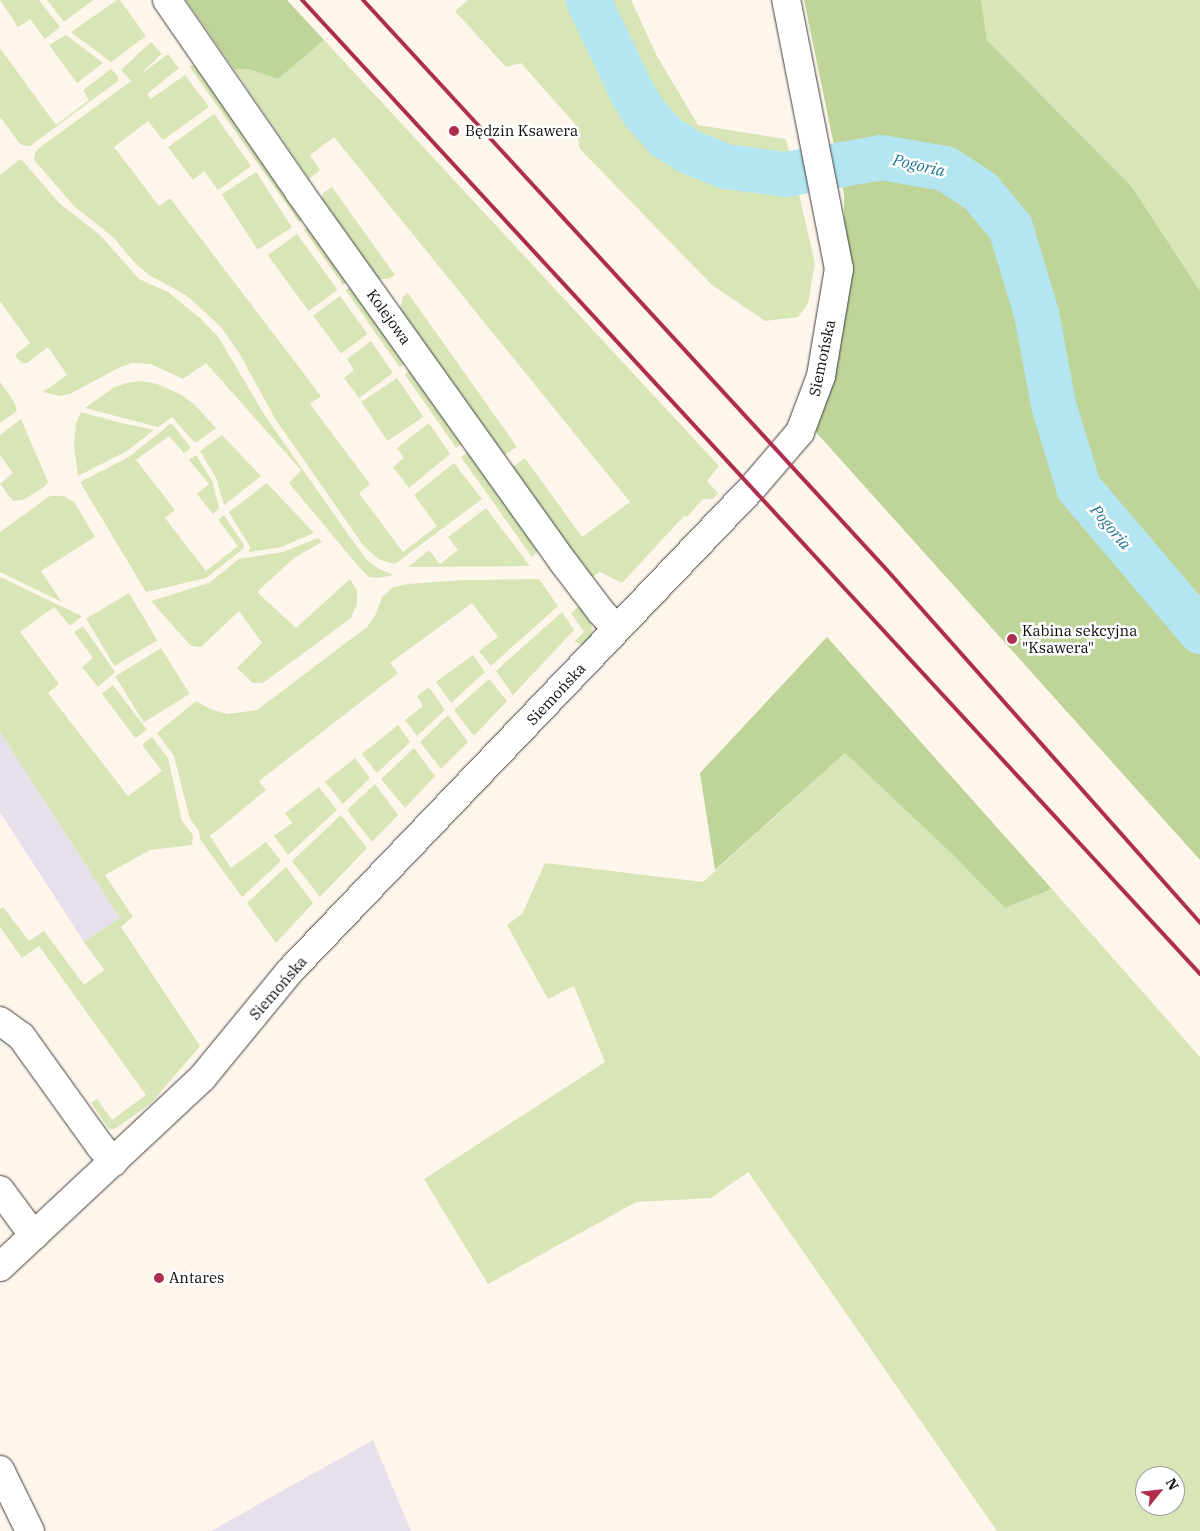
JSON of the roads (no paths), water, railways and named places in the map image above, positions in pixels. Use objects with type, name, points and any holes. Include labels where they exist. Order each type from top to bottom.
[{"type":"street","name":"Kolejowa","points":[[166,0],[300,193],[564,563],[601,612],[617,629]]},
{"type":"street","name":"Siemońska","points":[[0,1268],[202,1078],[290,972],[783,455],[802,427],[821,376],[839,269],[825,189],[786,0]]},
{"type":"street","points":[[0,1020],[21,1036],[100,1146],[114,1162]]},
{"type":"street","points":[[0,1190],[34,1236]]},
{"type":"street","points":[[0,1470],[30,1531]]},
{"type":"waterway","name":"Pogoria","points":[[588,0],[631,91],[645,114],[666,137],[688,151],[725,166],[785,174],[881,157],[945,168],[980,191],[1010,227],[1036,313],[1053,404],[1078,487],[1200,631]]},
{"type":"railway","points":[[302,0],[1200,974]]},
{"type":"railway","points":[[363,0],[887,570],[1200,923]]},
{"type":"place","name":"Będzin Ksawera","points":[[454,131]]},
{"type":"place","name":"Kabina sekcyjna \"Ksawera\"","points":[[1012,639]]},
{"type":"place","name":"Antares","points":[[159,1278]]}]
